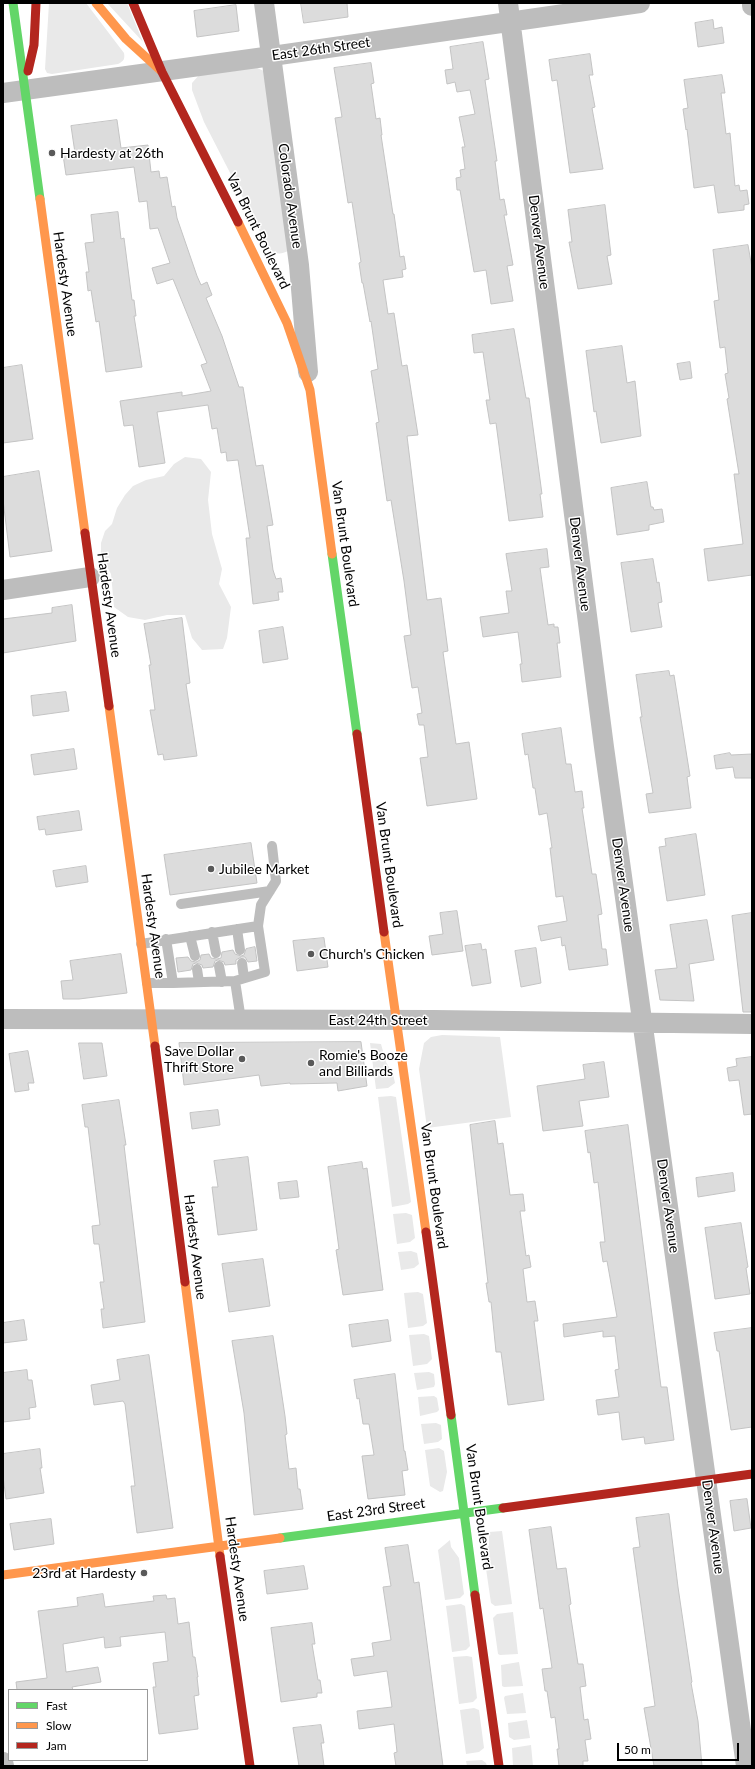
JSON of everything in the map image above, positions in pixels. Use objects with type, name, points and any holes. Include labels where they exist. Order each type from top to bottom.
[{"type":"main road","points":[[13,3],[25,90]]},
{"type":"main road","points":[[25,90],[34,45],[36,3]]},
{"type":"main road","points":[[96,3],[106,17],[135,49],[162,72]]},
{"type":"main road","name":"Van Brunt Boulevard","points":[[133,3],[162,72],[260,266],[287,323],[310,390],[396,1020],[466,1512],[499,1766]]},
{"type":"main road","name":"Hardesty Avenue","points":[[25,90],[90,577],[152,1020],[219,1546],[250,1766]]},
{"type":"main road","name":"East 23rd Street","points":[[3,1575],[752,1474]]},
{"type":"street","name":"Colorado Avenue","points":[[264,3],[299,265],[310,390]]},
{"type":"street","name":"East 26th Street","points":[[3,93],[272,56],[509,12],[640,3]]},
{"type":"street","name":"Denver Avenue","points":[[509,12],[603,740],[746,1766]]},
{"type":"street","points":[[3,590],[90,577]]},
{"type":"street","name":"East 24th Street","points":[[3,1019],[396,1020],[752,1024]]},
{"type":"street","points":[[3,1762],[4,1766]]},
{"type":"lane","points":[[147,983],[222,982],[240,980],[265,972],[258,926],[261,905],[276,880],[272,846]]},
{"type":"lane","points":[[181,904],[270,891]]},
{"type":"lane","points":[[141,944],[258,926]]},
{"type":"lane","points":[[237,929],[240,950]]},
{"type":"lane","points":[[212,932],[216,953]]},
{"type":"lane","points":[[190,936],[195,956]]},
{"type":"lane","points":[[166,939],[173,983]]},
{"type":"lane","points":[[241,1020],[240,980],[242,963]]},
{"type":"lane","points":[[219,966],[222,982]]},
{"type":"lane","points":[[197,969],[199,982]]},
{"type":"shaded area","points":[[49,3],[86,3],[124,53],[123,61],[118,64],[52,74],[47,73],[45,69]]},
{"type":"shaded area","points":[[107,3],[127,3],[143,42]]},
{"type":"shaded area","points":[[255,67],[264,71],[288,251],[283,253],[276,253],[269,249],[204,122],[192,90],[192,83],[200,74]]},
{"type":"shaded area","points":[[185,457],[201,459],[211,472],[208,500],[212,534],[222,569],[219,584],[231,607],[227,638],[223,649],[202,650],[192,638],[185,615],[167,615],[145,620],[128,617],[114,607],[111,574],[101,555],[101,543],[105,531],[112,524],[117,508],[125,495],[133,486],[146,480],[164,476],[174,464]]},
{"type":"shaded area","points":[[442,1035],[500,1037],[511,1117],[427,1128],[419,1069],[424,1043],[431,1037]]},
{"type":"shaded area","points":[[370,1043],[381,1044],[386,1062],[393,1074],[395,1083],[388,1088],[376,1089]]},
{"type":"shaded area","points":[[378,1097],[396,1097],[411,1202],[392,1207]]},
{"type":"shaded area","points":[[406,1213],[412,1215],[415,1238],[410,1242],[397,1244],[393,1214]]},
{"type":"shaded area","points":[[411,1251],[417,1253],[419,1264],[414,1268],[401,1270],[398,1252]]},
{"type":"shaded area","points":[[418,1292],[423,1294],[427,1323],[423,1326],[408,1328],[404,1293]]},
{"type":"shaded area","points":[[424,1334],[429,1336],[432,1359],[427,1364],[413,1366],[409,1335]]},
{"type":"shaded area","points":[[429,1372],[434,1374],[434,1387],[417,1390],[414,1373]]},
{"type":"shaded area","points":[[434,1396],[437,1398],[439,1410],[437,1412],[420,1416],[418,1397]]},
{"type":"shaded area","points":[[436,1423],[441,1425],[442,1439],[438,1442],[424,1444],[421,1424]]},
{"type":"shaded area","points":[[439,1448],[444,1451],[447,1472],[443,1491],[440,1492],[430,1486],[425,1450]]},
{"type":"shaded area","points":[[502,1531],[512,1604],[495,1606],[491,1603],[484,1555],[489,1545],[489,1532]]},
{"type":"shaded area","points":[[450,1540],[451,1547],[459,1558],[464,1594],[460,1598],[445,1600],[438,1550]]},
{"type":"shaded area","points":[[461,1604],[465,1606],[470,1646],[466,1650],[452,1652],[446,1606]]},
{"type":"shaded area","points":[[513,1612],[518,1654],[500,1655],[498,1654],[493,1618],[497,1614]]},
{"type":"shaded area","points":[[453,1657],[472,1657],[477,1698],[473,1702],[459,1704]]},
{"type":"shaded area","points":[[519,1662],[523,1686],[502,1686],[501,1665]]},
{"type":"shaded area","points":[[523,1693],[526,1713],[507,1714],[504,1698],[505,1696]]},
{"type":"shaded area","points":[[474,1708],[479,1710],[484,1748],[479,1752],[466,1754],[460,1710]]},
{"type":"shaded area","points":[[527,1720],[530,1738],[514,1740],[509,1737],[508,1723]]},
{"type":"shaded area","points":[[531,1745],[533,1766],[513,1766],[512,1748]]},
{"type":"shaded area","points":[[482,1760],[487,1766],[467,1766],[466,1761]]},
{"type":"building","points":[[301,3],[347,3],[348,17],[304,23]]},
{"type":"building","points":[[236,5],[239,31],[197,37],[194,11]]},
{"type":"building","points":[[713,20],[714,29],[722,27],[724,43],[698,47],[695,23]]},
{"type":"building","points":[[483,42],[489,79],[485,80],[497,161],[495,161],[500,200],[504,199],[507,215],[504,215],[513,265],[507,266],[513,301],[491,304],[486,270],[474,272],[460,190],[457,190],[456,178],[461,177],[460,170],[465,169],[462,147],[465,147],[459,117],[475,114],[470,90],[457,92],[455,82],[447,84],[445,70],[453,69],[450,47]]},
{"type":"building","points":[[590,54],[593,75],[589,75],[595,107],[592,108],[603,169],[570,173],[557,80],[552,81],[549,60]]},
{"type":"building","points":[[371,63],[374,83],[371,84],[376,119],[380,118],[381,135],[400,257],[404,256],[406,269],[402,270],[403,277],[383,280],[388,314],[394,313],[402,366],[407,365],[418,435],[407,436],[427,600],[441,598],[448,651],[443,652],[456,744],[469,742],[477,799],[427,806],[420,758],[428,757],[424,725],[419,725],[417,714],[422,713],[418,687],[412,688],[404,636],[411,635],[404,581],[391,500],[387,501],[376,423],[379,422],[371,371],[378,369],[371,321],[370,322],[362,283],[359,263],[361,262],[352,202],[348,203],[335,118],[342,117],[334,68]]},
{"type":"building","points":[[722,75],[725,93],[721,93],[726,134],[730,133],[735,186],[739,185],[740,191],[747,190],[749,204],[744,205],[744,210],[718,213],[714,185],[694,188],[687,129],[686,130],[683,109],[688,108],[684,80]]},
{"type":"building","points":[[117,120],[121,148],[148,145],[151,172],[159,171],[160,178],[167,177],[172,207],[175,206],[177,218],[197,276],[201,285],[207,282],[212,295],[206,298],[222,336],[239,387],[243,387],[256,466],[263,465],[273,525],[267,526],[273,570],[276,579],[281,578],[283,592],[278,592],[279,600],[253,604],[246,538],[250,538],[238,460],[227,461],[226,452],[221,453],[217,428],[212,429],[208,405],[157,412],[165,463],[139,467],[133,425],[124,426],[120,401],[182,392],[182,396],[211,391],[201,365],[207,363],[173,279],[157,284],[152,268],[170,263],[158,228],[150,229],[147,201],[139,202],[134,167],[66,175],[63,155],[75,153],[71,126]]},
{"type":"building","points":[[605,205],[611,255],[607,256],[612,284],[578,289],[569,242],[572,242],[568,210]]},
{"type":"building","points":[[118,212],[121,239],[124,238],[132,300],[134,300],[136,316],[134,316],[142,367],[106,372],[99,321],[96,322],[91,290],[88,291],[86,272],[89,272],[85,243],[94,242],[91,215]]},
{"type":"building","points":[[748,245],[752,268],[752,575],[708,581],[704,549],[743,544],[734,474],[739,474],[727,399],[729,398],[725,374],[728,373],[725,347],[720,348],[714,301],[719,300],[713,250]]},
{"type":"building","points":[[514,329],[526,398],[529,398],[542,494],[540,494],[543,517],[509,521],[496,423],[490,424],[486,400],[490,400],[483,352],[474,353],[472,335]]},
{"type":"building","points":[[622,346],[627,383],[635,381],[641,436],[601,443],[596,411],[594,412],[586,351]]},
{"type":"building","points":[[690,362],[692,378],[680,380],[677,364]]},
{"type":"building","points":[[22,365],[33,439],[3,443],[3,368]]},
{"type":"building","points":[[39,471],[52,551],[10,557],[3,500],[3,477]]},
{"type":"building","points":[[647,482],[651,507],[653,507],[654,510],[662,509],[664,522],[649,525],[649,530],[617,535],[611,488]]},
{"type":"building","points":[[547,549],[549,567],[540,568],[548,625],[554,624],[554,627],[558,627],[560,643],[557,643],[561,677],[522,682],[520,664],[522,664],[518,632],[483,637],[480,617],[509,613],[506,591],[512,591],[506,554]]},
{"type":"building","points":[[653,559],[662,602],[658,603],[662,627],[631,632],[621,563]]},
{"type":"building","points":[[72,605],[76,641],[3,653],[3,619],[52,613],[52,608]]},
{"type":"building","points":[[182,618],[190,683],[186,684],[197,756],[164,760],[163,754],[158,755],[150,710],[155,710],[149,665],[151,665],[144,624]]},
{"type":"building","points":[[283,627],[288,659],[263,663],[259,631]]},
{"type":"building","points":[[669,671],[670,676],[674,675],[690,776],[687,777],[691,808],[649,813],[646,794],[653,793],[640,717],[642,717],[636,675]]},
{"type":"building","points":[[66,692],[69,711],[33,716],[31,696]]},
{"type":"building","points":[[561,728],[566,764],[571,764],[575,792],[582,791],[584,808],[582,808],[592,874],[596,874],[602,914],[598,915],[602,949],[606,949],[608,965],[569,970],[565,945],[562,946],[561,937],[541,941],[538,926],[567,921],[563,896],[556,897],[550,848],[552,848],[547,813],[539,815],[528,754],[525,755],[522,734]]},
{"type":"building","points":[[74,749],[77,769],[34,775],[31,755]]},
{"type":"building","points":[[730,753],[731,755],[752,754],[752,778],[735,778],[733,767],[716,769],[714,756]]},
{"type":"building","points":[[79,811],[82,830],[46,835],[45,829],[39,830],[37,817]]},
{"type":"building","points":[[696,834],[705,895],[667,901],[659,847],[666,846],[665,839]]},
{"type":"building","name":"Jubilee Market","points":[[251,843],[257,883],[170,895],[164,855]]},
{"type":"building","points":[[86,866],[88,882],[56,887],[53,871]]},
{"type":"building","points":[[457,911],[463,951],[432,955],[429,936],[443,934],[440,913]]},
{"type":"building","points":[[752,913],[752,1012],[743,1012],[732,916]]},
{"type":"building","points":[[707,920],[714,960],[689,964],[694,1001],[660,1000],[655,970],[677,968],[670,925]]},
{"type":"building","name":"Church's Chicken","points":[[324,938],[328,967],[297,971],[293,941]]},
{"type":"building","points":[[481,944],[482,950],[486,949],[491,983],[472,986],[465,946]]},
{"type":"building","points":[[255,947],[257,961],[248,962],[245,957],[241,957],[236,960],[236,964],[225,965],[224,962],[218,960],[215,961],[213,967],[203,968],[202,965],[196,963],[193,964],[191,970],[178,972],[176,958],[188,957],[191,961],[196,962],[200,960],[201,955],[209,954],[211,958],[217,959],[221,958],[222,952],[233,950],[235,954],[241,956],[244,955],[246,949]]},
{"type":"building","points":[[536,948],[541,983],[521,987],[515,951]]},
{"type":"building","points":[[121,954],[127,993],[79,999],[63,999],[61,981],[73,980],[70,961]]},
{"type":"building","points":[[361,1042],[367,1086],[338,1091],[337,1083],[290,1083],[261,1086],[259,1075],[184,1085],[179,1043]]},
{"type":"building","points":[[79,1043],[102,1043],[107,1076],[84,1079]]},
{"type":"building","points":[[28,1051],[34,1083],[28,1083],[29,1090],[15,1092],[9,1054]]},
{"type":"building","points":[[752,1057],[752,1114],[744,1115],[739,1080],[729,1081],[727,1068],[737,1066],[736,1059]]},
{"type":"building","points":[[604,1062],[609,1097],[579,1101],[583,1126],[543,1131],[537,1086],[585,1079],[583,1065]]},
{"type":"building","points":[[119,1100],[126,1145],[124,1145],[145,1322],[103,1328],[101,1309],[104,1309],[100,1282],[104,1282],[99,1244],[94,1244],[92,1226],[100,1225],[88,1127],[85,1127],[82,1105]]},
{"type":"building","points":[[218,1110],[220,1125],[192,1129],[190,1113]]},
{"type":"building","points":[[495,1121],[498,1144],[503,1143],[510,1195],[523,1194],[525,1211],[520,1211],[526,1256],[529,1255],[531,1267],[523,1269],[527,1302],[535,1301],[538,1321],[534,1321],[544,1400],[508,1405],[501,1352],[496,1352],[491,1302],[489,1302],[486,1283],[488,1283],[470,1125]]},
{"type":"building","points":[[628,1125],[661,1387],[667,1387],[674,1440],[645,1444],[644,1437],[622,1440],[619,1412],[598,1415],[596,1400],[619,1397],[615,1370],[619,1369],[615,1336],[603,1337],[603,1331],[564,1337],[563,1324],[617,1317],[607,1261],[603,1262],[600,1242],[605,1242],[598,1182],[594,1183],[590,1152],[588,1153],[585,1131]]},
{"type":"building","points":[[248,1157],[257,1230],[218,1235],[212,1187],[218,1187],[214,1161]]},
{"type":"building","points":[[362,1162],[363,1169],[367,1168],[383,1290],[343,1295],[336,1250],[339,1249],[328,1167]]},
{"type":"building","points":[[733,1173],[735,1191],[698,1197],[696,1178]]},
{"type":"building","points":[[297,1181],[299,1197],[280,1199],[278,1183]]},
{"type":"building","points":[[741,1223],[748,1267],[746,1268],[750,1294],[715,1299],[705,1228]]},
{"type":"building","points":[[263,1259],[270,1306],[229,1312],[222,1264]]},
{"type":"building","points":[[24,1320],[27,1340],[3,1343],[3,1323]]},
{"type":"building","points":[[388,1320],[391,1341],[352,1347],[349,1325]]},
{"type":"building","points":[[752,1328],[752,1427],[731,1430],[719,1351],[717,1351],[714,1333]]},
{"type":"building","points":[[273,1336],[285,1416],[287,1434],[285,1435],[289,1469],[296,1468],[298,1489],[300,1489],[303,1509],[254,1515],[244,1413],[232,1341]]},
{"type":"building","points":[[149,1355],[173,1528],[137,1533],[131,1486],[135,1486],[125,1404],[123,1401],[94,1405],[91,1385],[120,1380],[117,1360]]},
{"type":"building","points":[[27,1370],[28,1380],[32,1380],[36,1407],[29,1408],[30,1419],[3,1422],[3,1373]]},
{"type":"building","points":[[395,1374],[404,1451],[408,1470],[402,1471],[405,1495],[368,1499],[362,1456],[374,1455],[369,1424],[363,1424],[359,1398],[357,1399],[354,1380]]},
{"type":"building","points":[[40,1449],[42,1468],[40,1468],[44,1493],[6,1499],[3,1476],[3,1454]]},
{"type":"building","points":[[747,1499],[751,1528],[734,1531],[730,1501]]},
{"type":"building","points":[[669,1514],[691,1683],[698,1721],[702,1766],[654,1766],[644,1708],[655,1706],[633,1548],[640,1547],[636,1518]]},
{"type":"building","points":[[51,1519],[54,1544],[14,1550],[10,1524]]},
{"type":"building","points":[[551,1527],[557,1569],[566,1568],[571,1604],[569,1605],[578,1664],[583,1664],[584,1671],[586,1686],[580,1687],[584,1720],[588,1719],[591,1739],[585,1740],[588,1761],[583,1761],[583,1766],[559,1766],[557,1749],[559,1749],[555,1717],[551,1718],[542,1669],[552,1668],[543,1608],[540,1609],[529,1530]]},
{"type":"building","points":[[408,1545],[414,1583],[419,1582],[443,1766],[396,1766],[394,1753],[397,1752],[394,1724],[359,1729],[357,1711],[392,1707],[387,1671],[354,1676],[351,1659],[374,1656],[372,1643],[391,1640],[383,1587],[391,1586],[385,1548]]},
{"type":"building","points":[[304,1566],[308,1589],[267,1594],[264,1571]]},
{"type":"building","points":[[103,1594],[105,1607],[154,1601],[153,1596],[166,1595],[167,1599],[175,1598],[178,1624],[189,1622],[193,1657],[195,1657],[198,1677],[199,1695],[194,1696],[198,1729],[159,1734],[153,1687],[156,1687],[153,1663],[168,1661],[165,1632],[120,1637],[121,1646],[105,1648],[104,1637],[63,1644],[66,1672],[98,1667],[101,1682],[72,1687],[73,1689],[17,1689],[16,1682],[47,1678],[38,1611],[78,1606],[77,1598]]},
{"type":"building","points":[[312,1623],[315,1644],[312,1644],[318,1680],[320,1680],[322,1693],[317,1693],[317,1697],[281,1702],[271,1628]]},
{"type":"building","points":[[321,1725],[324,1743],[321,1743],[324,1766],[299,1766],[293,1728]]},
{"type":"traffic: fast","points":[[13,3],[40,199]]},
{"type":"traffic: fast","points":[[332,554],[357,734]]},
{"type":"traffic: fast","points":[[451,1415],[475,1595]]},
{"type":"traffic: fast","points":[[280,1538],[503,1508]]},
{"type":"traffic: slow","points":[[96,3],[126,39],[160,70]]},
{"type":"traffic: slow","points":[[40,199],[85,533]]},
{"type":"traffic: slow","points":[[238,222],[287,323],[310,390],[332,554]]},
{"type":"traffic: slow","points":[[109,706],[155,1046]]},
{"type":"traffic: slow","points":[[384,932],[426,1232]]},
{"type":"traffic: slow","points":[[185,1282],[220,1556]]},
{"type":"traffic: slow","points":[[3,1575],[280,1538]]},
{"type":"traffic: jam","points":[[28,71],[34,45],[36,3]]},
{"type":"traffic: jam","points":[[133,3],[162,72],[238,222]]},
{"type":"traffic: jam","points":[[85,533],[109,706]]},
{"type":"traffic: jam","points":[[357,734],[384,932]]},
{"type":"traffic: jam","points":[[155,1046],[185,1282]]},
{"type":"traffic: jam","points":[[426,1232],[451,1415]]},
{"type":"traffic: jam","points":[[503,1508],[752,1474]]},
{"type":"traffic: jam","points":[[220,1556],[250,1766]]},
{"type":"traffic: jam","points":[[475,1595],[499,1766]]},
{"type":"place","name":"Hardesty at 26th","points":[[52,153]]},
{"type":"place","name":"Jubilee Market","points":[[211,869]]},
{"type":"place","name":"Church's Chicken","points":[[311,954]]},
{"type":"place","name":"Save Dollar Thrift Store","points":[[242,1059]]},
{"type":"place","name":"Romie's Booze and Billiards","points":[[311,1063]]},
{"type":"place","name":"23rd at Hardesty","points":[[144,1573]]}]
